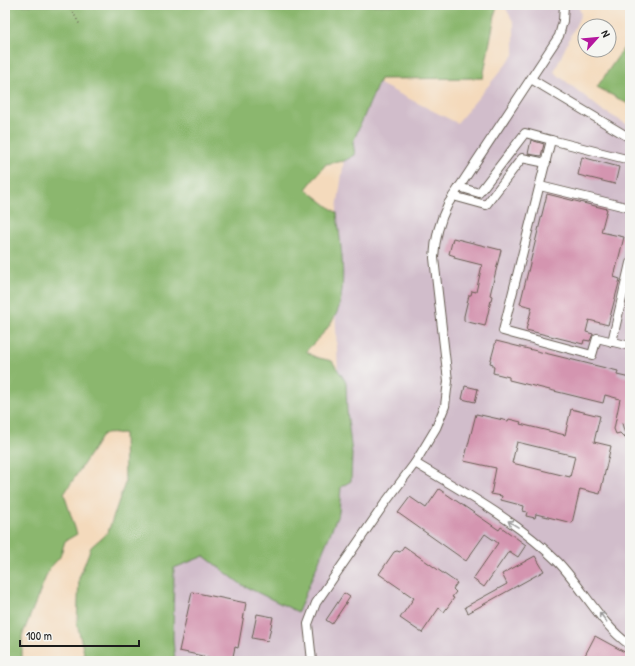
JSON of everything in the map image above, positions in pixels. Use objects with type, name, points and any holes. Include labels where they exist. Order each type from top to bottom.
[{"type":"street","points":[[312,661],[308,624],[316,603],[385,503],[415,464],[436,428],[444,406],[448,381],[434,258],[435,239],[439,222],[453,196],[559,36],[564,21],[564,5]]},
{"type":"street","points":[[531,79],[630,138]]},
{"type":"street","points":[[459,187],[479,194],[525,133],[630,160]]},
{"type":"street","points":[[551,140],[503,331],[592,355],[597,338],[630,346]]},
{"type":"street","points":[[453,196],[486,205],[522,158],[546,163]]},
{"type":"street","points":[[540,186],[630,208]]},
{"type":"street","points":[[612,342],[630,264]]},
{"type":"street","points":[[415,464],[520,529],[541,546],[577,582],[612,629],[630,645]]},
{"type":"path","points":[[69,5],[80,25]]},
{"type":"shaded area","points":[[504,5],[578,5],[581,14],[579,18],[577,18],[577,23],[554,72],[602,110],[630,126],[630,661],[167,661],[164,563],[342,455],[332,243],[345,153],[370,79],[457,123],[514,55],[514,23]]},
{"type":"green space","points":[[5,5],[285,5],[289,11],[305,5],[497,5],[483,78],[380,79],[353,142],[355,155],[344,161],[326,164],[306,189],[337,213],[343,272],[339,307],[330,325],[306,351],[315,357],[332,361],[346,382],[347,411],[352,454],[351,481],[341,487],[339,512],[298,612],[242,585],[204,556],[174,568],[173,639],[175,661],[81,661],[84,653],[77,624],[79,578],[91,547],[108,532],[125,483],[124,433],[103,434],[64,494],[77,534],[65,541],[60,557],[49,569],[22,636],[22,661],[5,661]]},
{"type":"green space","points":[[630,39],[630,105],[597,87]]},
{"type":"building","points":[[531,140],[544,144],[541,156],[528,154]]},
{"type":"building","points":[[582,157],[619,167],[615,184],[578,175]]},
{"type":"building","points":[[547,194],[607,209],[601,232],[624,237],[614,277],[620,279],[608,325],[589,320],[586,332],[593,334],[590,341],[584,340],[583,344],[526,330],[532,307],[520,304]]},
{"type":"building","points":[[453,238],[501,250],[490,295],[492,296],[485,326],[464,321],[469,295],[471,295],[472,291],[476,292],[482,265],[454,258],[455,256],[449,254]]},
{"type":"building","points":[[496,341],[618,371],[617,375],[630,378],[630,417],[628,424],[622,423],[626,439],[620,433],[616,434],[614,429],[620,399],[605,395],[603,403],[509,380],[509,377],[493,373],[494,367],[493,364],[490,363]]},
{"type":"building","points":[[465,386],[478,389],[475,402],[462,399]]},
{"type":"building","points":[[571,409],[600,416],[594,442],[611,446],[600,494],[580,489],[572,523],[536,514],[535,518],[526,516],[527,512],[523,511],[524,506],[501,500],[502,496],[491,494],[496,468],[464,461],[476,414],[508,421],[509,419],[521,422],[520,424],[565,435]],"holes":[[[517,442],[575,456],[570,477],[512,463]]]},
{"type":"building","points":[[439,489],[499,530],[501,527],[526,545],[518,557],[509,551],[484,587],[473,579],[498,543],[485,534],[466,561],[398,513],[410,497],[426,508]]},
{"type":"building","points":[[404,546],[457,583],[453,589],[456,592],[452,597],[454,598],[444,612],[439,608],[422,633],[400,618],[414,598],[379,574],[394,552],[400,552]]},
{"type":"building","points":[[535,556],[544,571],[468,613],[465,607],[507,584],[502,574]]},
{"type":"building","points":[[192,592],[246,603],[238,648],[235,647],[232,661],[179,651]]},
{"type":"building","points":[[344,593],[350,597],[332,624],[326,620]]},
{"type":"building","points":[[257,614],[273,617],[268,641],[252,638]]},
{"type":"building","points":[[595,636],[630,655],[630,661],[582,661]]}]
